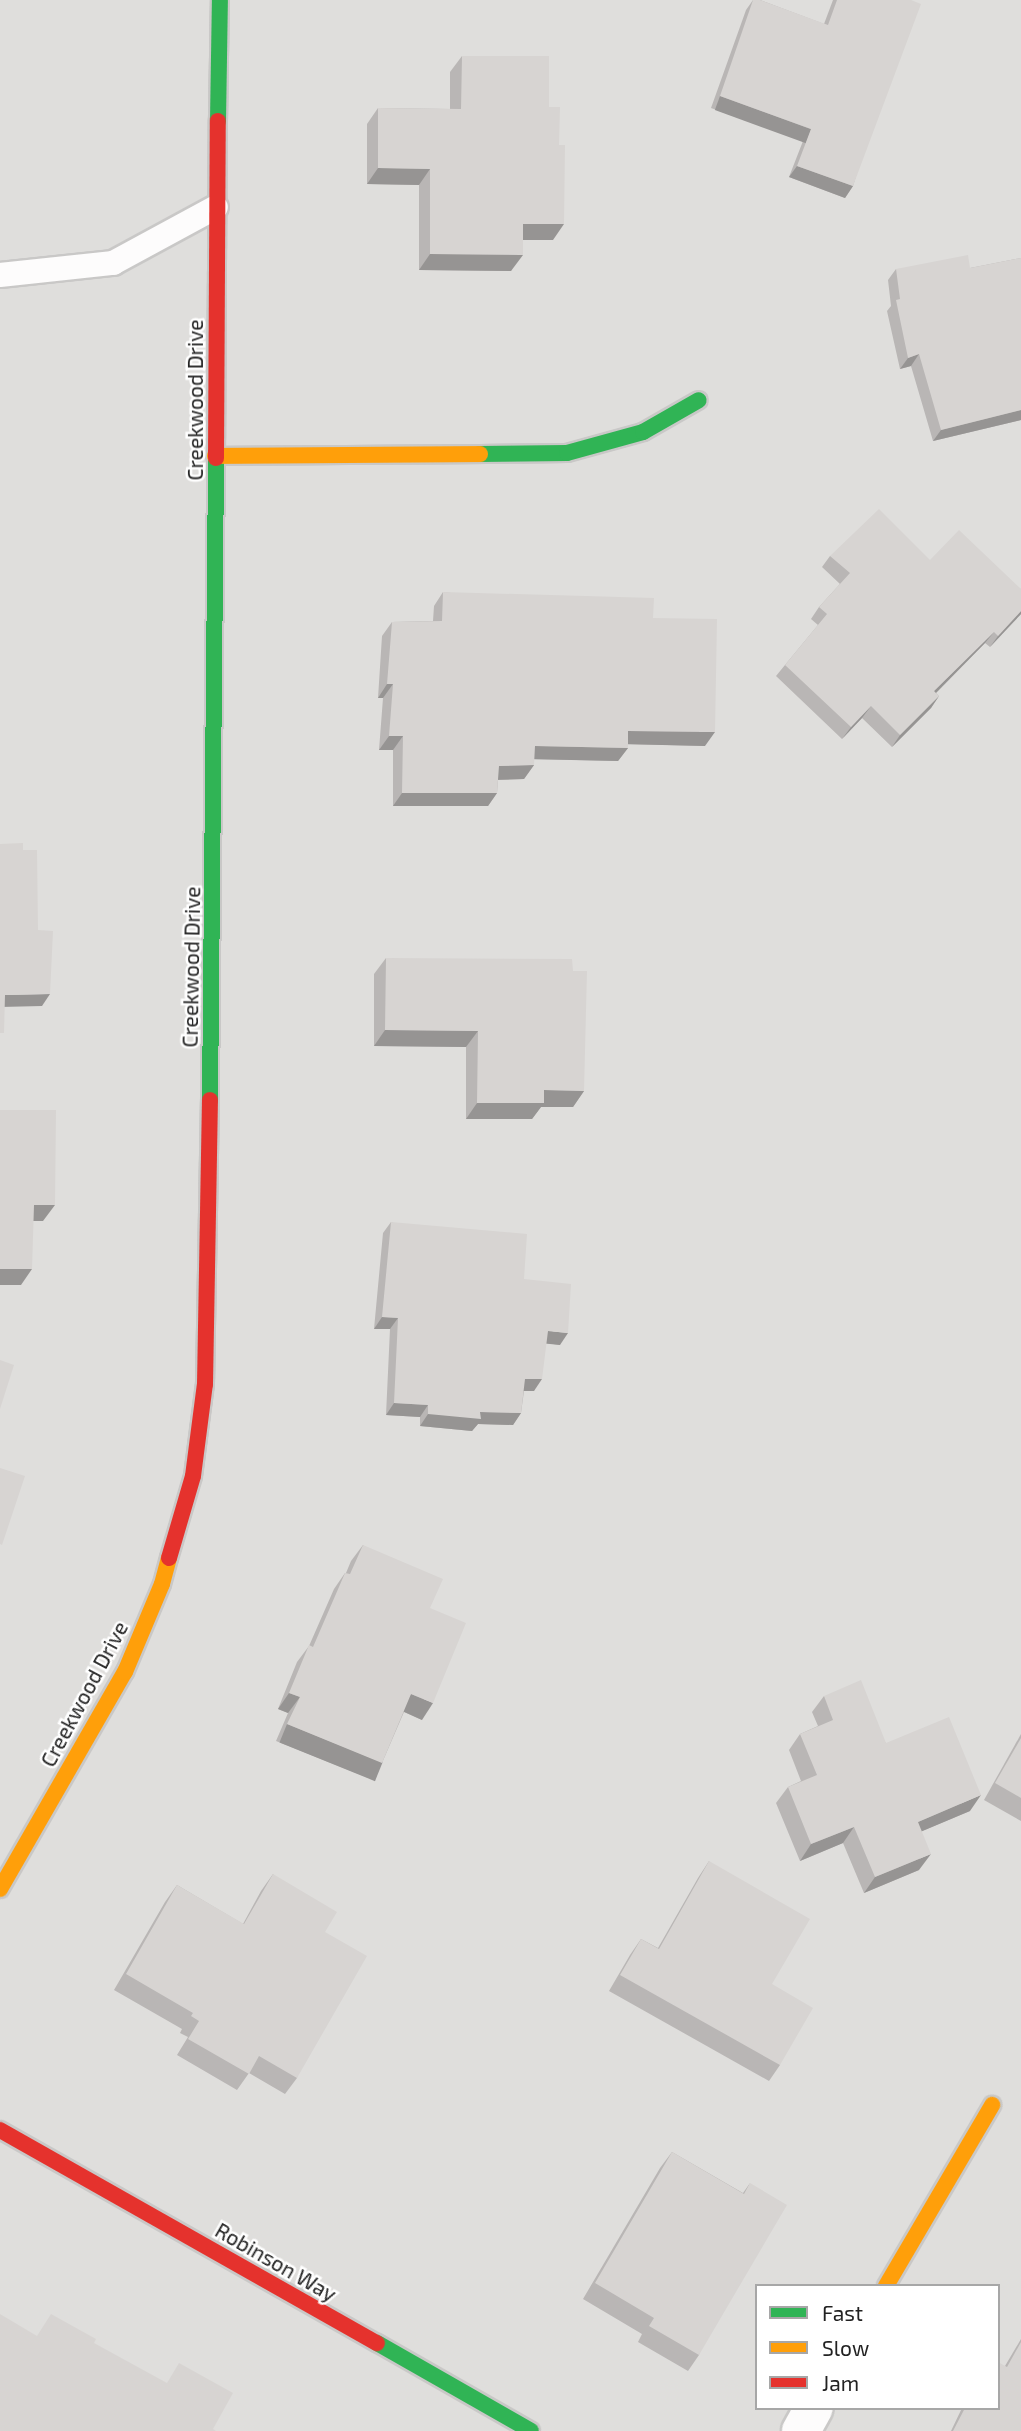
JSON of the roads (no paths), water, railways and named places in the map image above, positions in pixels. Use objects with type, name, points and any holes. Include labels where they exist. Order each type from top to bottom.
[{"type":"street","name":"Creekwood Drive","points":[[0,1889],[125,1672],[163,1584],[193,1476],[205,1384],[215,788],[216,207],[220,0]]},
{"type":"street","points":[[215,456],[567,453],[643,432],[699,400]]},
{"type":"street","points":[[887,2284],[992,2105]]},
{"type":"street","name":"Robinson Way","points":[[0,2130],[531,2431]]},
{"type":"street","points":[[801,2431],[813,2410]]},
{"type":"lane","points":[[0,275],[113,263],[216,207]]}]
